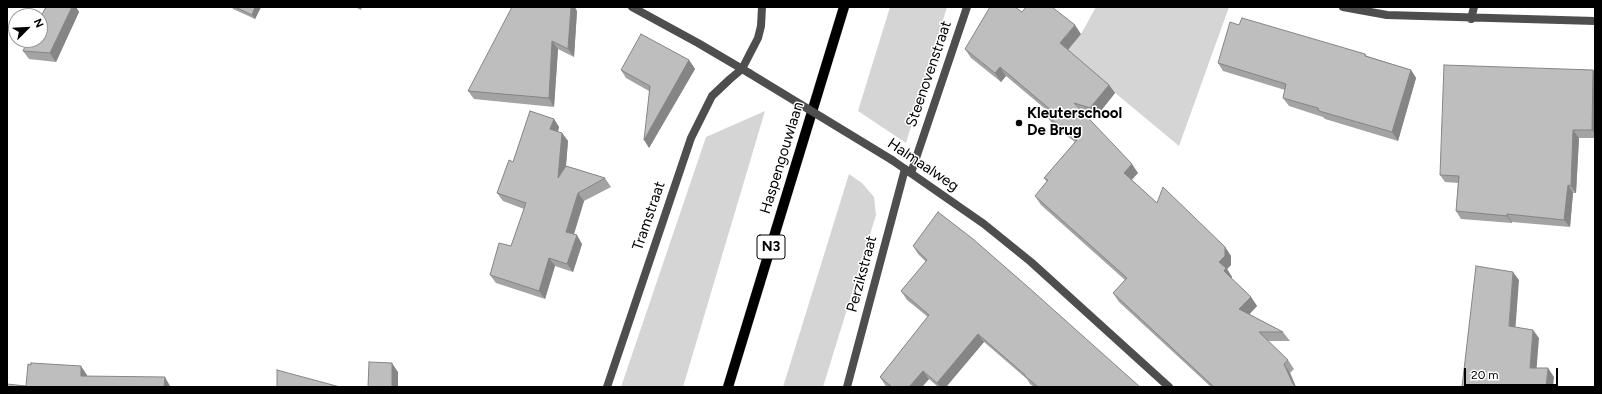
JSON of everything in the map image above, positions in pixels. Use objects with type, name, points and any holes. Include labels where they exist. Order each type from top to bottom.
[{"type":"main road","name":"Haspengouwlaan","points":[[728,387],[844,7]]},
{"type":"street","name":"Halmaalweg","points":[[632,7],[746,71],[892,160],[984,224],[1031,262],[1169,387]]},
{"type":"street","points":[[746,71],[759,32],[762,7]]},
{"type":"street","name":"Steenovenstraat","points":[[908,171],[967,7]]},
{"type":"street","points":[[1343,7],[1387,16],[1595,21]]},
{"type":"street","points":[[1471,18],[1474,7]]},
{"type":"street","name":"Tramstraat","points":[[607,387],[691,138],[712,96],[730,79],[746,71]]},
{"type":"street","name":"Perzikstraat","points":[[847,387],[908,171]]},
{"type":"shaded area","points":[[890,7],[947,7],[906,143],[858,111]]},
{"type":"shaded area","points":[[1096,7],[1229,7],[1179,146],[1066,52],[1081,34]]},
{"type":"shaded area","points":[[765,111],[683,387],[621,387],[706,137]]},
{"type":"shaded area","points":[[849,174],[862,183],[874,197],[876,215],[823,387],[783,387]]},
{"type":"building","points":[[72,7],[50,53],[23,51],[24,48],[48,48],[48,8],[45,8]]},
{"type":"building","points":[[235,7],[255,7],[252,15]]},
{"type":"building","points":[[512,7],[571,7],[568,49],[552,41],[549,98],[468,91]]},
{"type":"building","points":[[990,7],[1015,7],[1022,12],[1026,7],[1052,7],[1075,25],[1060,43],[1109,85],[1090,108],[1074,103],[1132,164],[1124,173],[1157,203],[1163,187],[1225,247],[1225,256],[1219,262],[1226,268],[1224,271],[1251,297],[1239,309],[1283,332],[1259,332],[1288,360],[1284,364],[1293,384],[1296,387],[1214,387],[1113,293],[1127,278],[1035,196],[1048,180],[1044,178],[1077,140],[1047,116],[1052,111],[1000,67],[995,73],[965,49]]},
{"type":"building","points":[[1242,18],[1365,54],[1365,56],[1411,70],[1392,132],[1319,111],[1318,108],[1283,98],[1286,84],[1218,63],[1230,22],[1239,25]]},
{"type":"building","points":[[641,34],[689,60],[644,140],[650,86],[621,70]]},
{"type":"building","points":[[1444,65],[1593,70],[1592,130],[1573,130],[1571,186],[1568,185],[1564,220],[1507,214],[1507,216],[1456,211],[1459,176],[1440,175]]},
{"type":"building","points":[[530,111],[554,119],[550,129],[562,133],[558,178],[566,166],[605,178],[578,193],[566,232],[577,235],[567,264],[549,258],[539,291],[490,275],[499,243],[511,246],[526,203],[497,193],[509,160],[513,162]]},
{"type":"building","points":[[938,212],[973,239],[1140,387],[1038,387],[978,334],[937,383],[923,371],[909,387],[892,387],[880,377],[929,315],[901,291],[927,260],[913,246]]},
{"type":"building","points":[[1476,266],[1513,272],[1509,326],[1533,330],[1530,368],[1548,368],[1546,387],[1462,387]]},
{"type":"building","points":[[369,362],[392,363],[392,387],[368,387]]},
{"type":"building","points":[[31,363],[81,366],[81,376],[165,377],[164,387],[7,387],[7,384],[26,386],[28,364],[31,365]]},
{"type":"building","points":[[277,370],[340,387],[277,387]]},
{"type":"place","name":"Kleuterschool De Brug","points":[[1019,123]]}]
